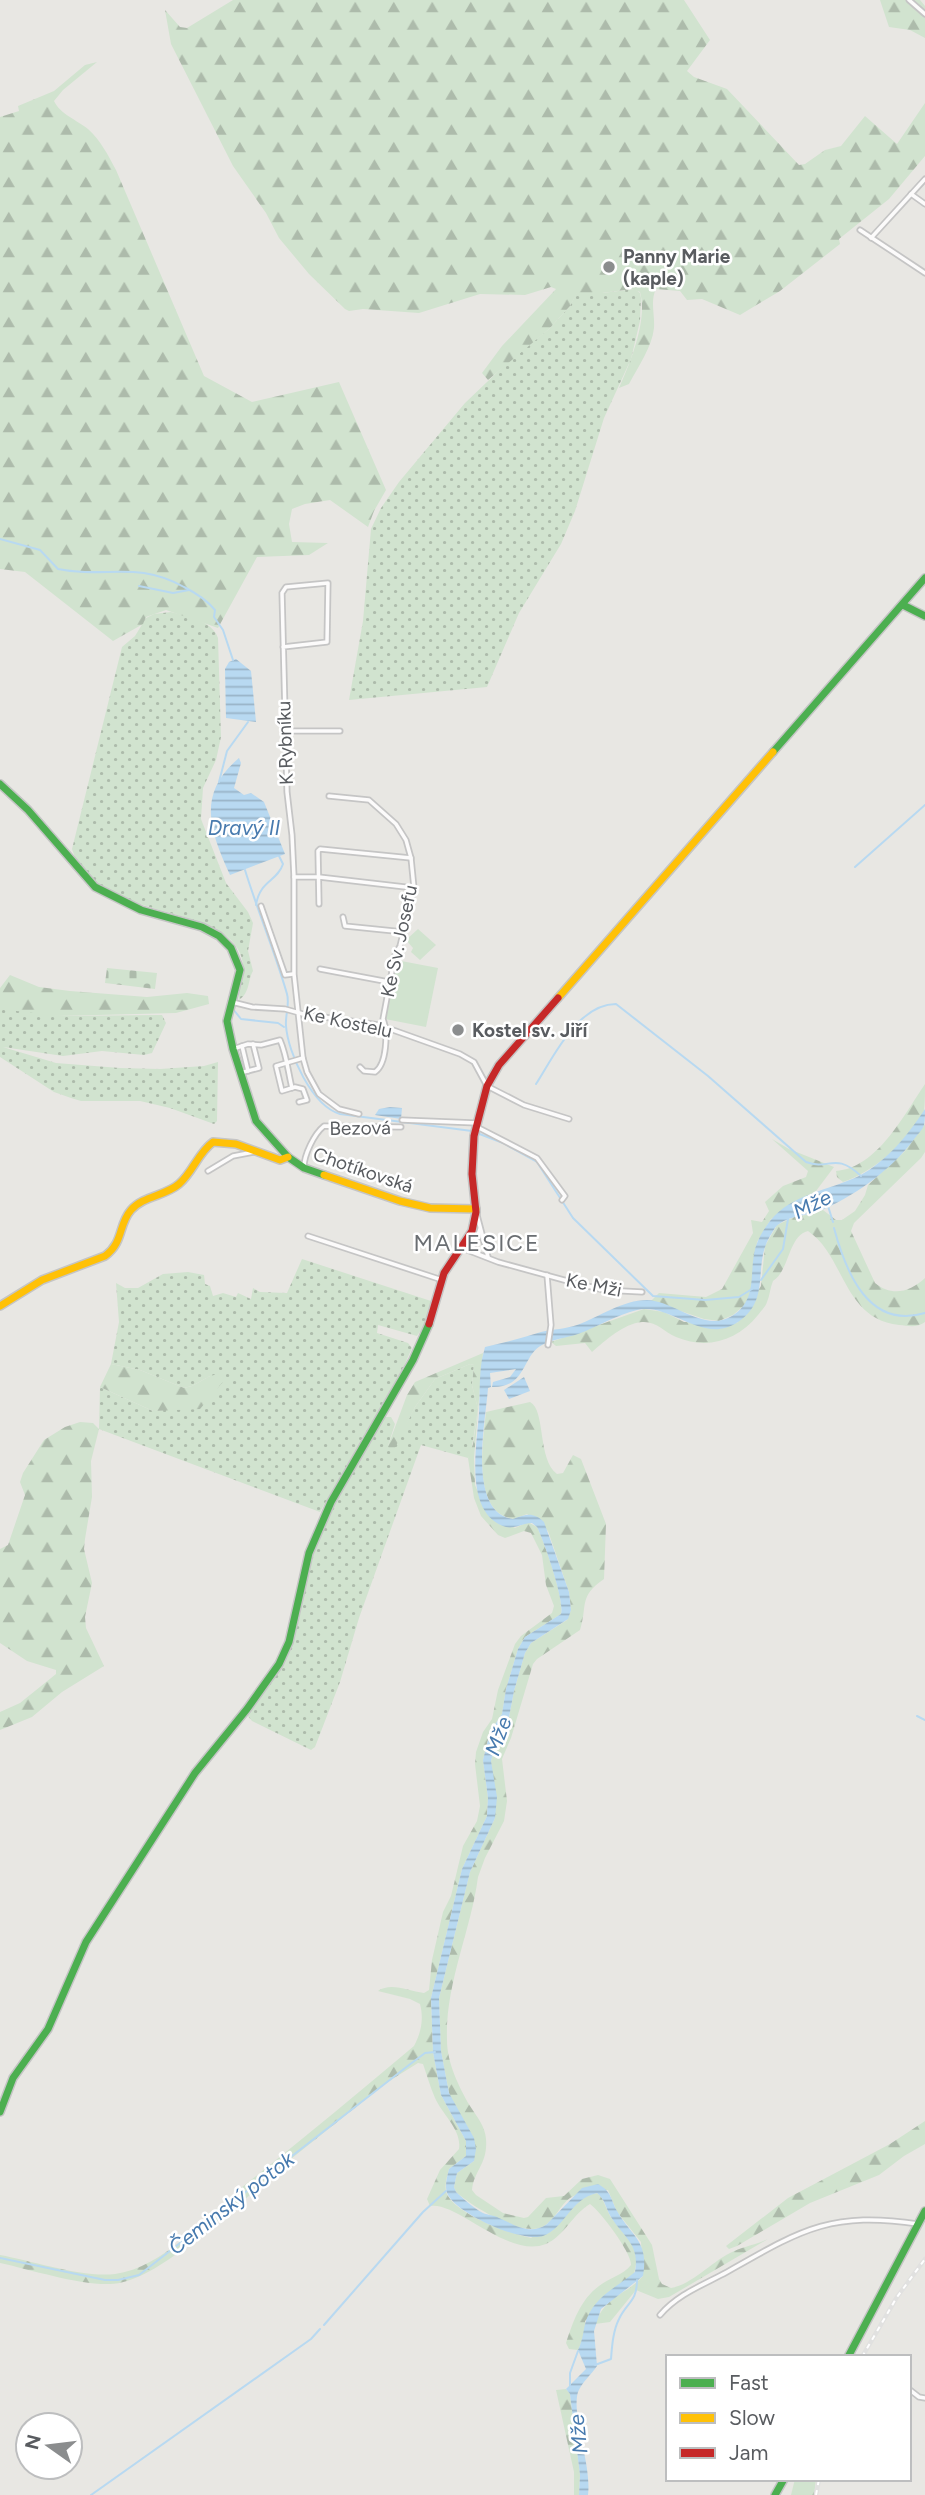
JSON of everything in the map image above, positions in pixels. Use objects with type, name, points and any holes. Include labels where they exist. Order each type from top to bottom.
[{"type":"street","points":[[909,0],[925,14]]},
{"type":"street","points":[[872,238],[925,179]]},
{"type":"street","points":[[911,194],[925,204]]},
{"type":"street","points":[[860,230],[925,273]]},
{"type":"street","points":[[488,1257],[476,1211],[472,1174],[476,1129],[486,1086],[499,1065],[925,578]]},
{"type":"street","name":"K Rybníku","points":[[283,647],[325,644],[329,639],[328,583],[286,587],[282,593],[283,647],[285,731],[287,792],[294,877],[294,974],[302,1059],[310,1078],[319,1094],[339,1110],[359,1114]]},
{"type":"street","points":[[904,605],[925,616]]},
{"type":"street","points":[[332,724],[332,731]]},
{"type":"street","points":[[285,731],[340,731]]},
{"type":"street","name":"Chotíkovská","points":[[0,784],[28,810],[95,887],[141,910],[202,927],[225,941],[235,953],[240,970],[227,1025],[233,1049],[244,1072],[256,1121],[288,1157],[304,1168],[400,1201],[430,1208],[476,1211]]},
{"type":"street","name":"Ke Sv. Josefu","points":[[328,796],[369,800],[389,817],[406,840],[411,858],[414,888],[389,982],[383,1019],[386,1028],[380,1069],[375,1072],[364,1071],[360,1067]]},
{"type":"street","points":[[319,904],[318,850],[411,858]]},
{"type":"street","points":[[294,877],[318,877],[414,888]]},
{"type":"street","points":[[261,906],[285,975],[294,974]]},
{"type":"street","points":[[344,917],[345,926],[404,932]]},
{"type":"street","points":[[320,969],[389,982]]},
{"type":"street","name":"Ke Kostelu","points":[[232,1002],[379,1024],[456,1052],[474,1062],[486,1086]]},
{"type":"street","points":[[233,1049],[280,1040],[288,1063],[292,1088]]},
{"type":"street","points":[[242,1046],[244,1072],[259,1068],[253,1044]]},
{"type":"street","points":[[299,1102],[307,1100],[305,1094],[299,1087],[282,1091],[276,1066],[302,1059]]},
{"type":"street","points":[[486,1086],[524,1105],[569,1119]]},
{"type":"street","points":[[402,1120],[479,1128],[537,1158],[565,1196],[562,1200]]},
{"type":"street","name":"Bezová","points":[[304,1168],[304,1159],[324,1126],[401,1127]]},
{"type":"street","points":[[0,1306],[42,1280],[110,1253],[119,1242],[131,1210],[139,1203],[171,1190],[188,1174],[205,1149],[216,1141],[227,1141],[280,1160],[288,1157]]},
{"type":"street","points":[[208,1171],[233,1156],[257,1152]]},
{"type":"street","points":[[465,1249],[476,1211]]},
{"type":"street","points":[[0,2112],[13,2078],[48,2029],[86,1942],[195,1773],[247,1709],[279,1664],[289,1642],[309,1553],[331,1502],[413,1360],[434,1313],[442,1280],[451,1262],[465,1249],[474,1245],[480,1227]]},
{"type":"street","points":[[308,1236],[442,1280]]},
{"type":"street","name":"Ke Mži","points":[[465,1249],[604,1290],[642,1293]]},
{"type":"street","name":"Ke Mži","points":[[547,1275],[551,1325],[548,1345]]},
{"type":"street","points":[[849,2355],[921,2225],[925,2211]]},
{"type":"street","points":[[660,2315],[678,2298],[805,2230],[829,2222],[874,2219],[921,2225]]},
{"type":"green space","points":[[233,0],[684,0],[710,40],[687,71],[694,77],[727,89],[799,165],[805,164],[825,150],[841,146],[865,116],[897,144],[925,103],[925,156],[889,199],[839,239],[840,244],[780,291],[740,315],[702,299],[687,300],[680,291],[656,289],[653,298],[653,335],[629,384],[619,388],[637,341],[642,315],[640,292],[632,289],[577,293],[570,306],[549,329],[488,380],[482,373],[502,346],[556,289],[551,287],[525,295],[480,294],[419,313],[345,309],[309,274],[279,238],[266,213],[233,166],[171,44],[165,10],[180,27],[187,28]]},
{"type":"green space","points":[[880,0],[920,0],[925,6],[925,38],[910,30],[889,27]]},
{"type":"green space","points":[[97,62],[63,90],[54,101],[64,113],[93,134],[116,170],[204,376],[252,402],[339,382],[386,490],[368,527],[330,500],[292,509],[289,524],[292,542],[328,543],[309,555],[257,557],[218,628],[166,610],[146,617],[143,624],[113,641],[25,572],[0,569],[0,117],[19,111],[18,106],[54,91],[85,65]]},
{"type":"green space","points":[[635,289],[641,298],[640,321],[631,359],[604,418],[575,511],[561,544],[519,613],[487,687],[349,700],[363,621],[371,529],[381,508],[399,482],[465,403],[509,361],[549,329],[570,306],[577,292],[602,293]]},
{"type":"green space","points":[[171,612],[205,623],[218,638],[221,737],[216,760],[203,788],[201,819],[226,883],[253,923],[248,951],[253,971],[245,994],[239,1000],[242,960],[228,937],[208,925],[129,900],[104,888],[84,872],[72,849],[122,647],[135,636],[146,618]]},
{"type":"green space","points":[[418,929],[436,945],[420,960],[411,952],[413,948],[406,940]]},
{"type":"green space","points":[[396,960],[438,968],[426,1027],[385,1019]]},
{"type":"green space","points":[[107,968],[157,973],[155,989],[105,983]]},
{"type":"green space","points":[[10,975],[39,987],[70,991],[147,997],[187,993],[208,996],[209,1004],[176,1013],[58,1016],[0,1009],[0,988]]},
{"type":"green space","points":[[0,1009],[61,1016],[162,1015],[166,1023],[152,1053],[144,1055],[102,1051],[63,1056],[3,1047],[56,1063],[120,1068],[160,1069],[204,1066],[218,1062],[217,1121],[214,1124],[170,1108],[140,1101],[81,1101],[54,1092],[0,1057]]},
{"type":"green space","points":[[925,1084],[924,1111],[901,1143],[878,1163],[854,1178],[843,1182],[837,1177],[836,1171],[851,1168],[877,1150]]},
{"type":"green space","points":[[925,1124],[925,1152],[921,1158],[854,1223],[851,1231],[875,1283],[881,1287],[901,1291],[913,1287],[925,1278],[925,1322],[922,1324],[899,1325],[881,1320],[866,1311],[846,1285],[830,1255],[808,1231],[796,1239],[783,1269],[773,1281],[765,1307],[750,1324],[731,1337],[699,1343],[672,1335],[652,1323],[642,1322],[622,1329],[592,1352],[585,1343],[556,1346],[551,1342],[644,1309],[664,1312],[684,1322],[737,1323],[761,1286],[765,1246],[777,1225],[796,1216],[823,1210],[836,1220],[842,1220],[855,1211],[868,1185],[904,1152]]},
{"type":"green space","points":[[772,1139],[789,1149],[834,1167],[816,1191],[771,1219],[757,1242],[753,1285],[747,1303],[733,1315],[719,1321],[704,1319],[651,1301],[659,1293],[706,1297],[722,1289],[753,1233],[751,1220],[762,1222],[769,1211],[765,1202],[783,1186],[806,1177],[808,1171]]},
{"type":"green space","points":[[302,1259],[431,1301],[425,1324],[417,1336],[378,1325],[377,1333],[408,1343],[412,1348],[320,1512],[99,1429],[100,1387],[153,1411],[165,1410],[210,1395],[222,1382],[222,1378],[210,1376],[184,1388],[140,1370],[111,1364],[119,1322],[116,1283],[125,1288],[138,1288],[163,1274],[188,1272],[204,1275],[205,1284],[210,1286],[213,1296],[223,1293],[236,1297],[238,1293],[251,1299],[253,1288],[260,1292],[287,1293]]},
{"type":"green space","points":[[483,1353],[474,1458],[475,1485],[485,1508],[515,1528],[528,1522],[537,1527],[553,1570],[560,1596],[561,1614],[525,1637],[518,1649],[502,1714],[490,1732],[483,1760],[488,1798],[487,1816],[462,1869],[431,1998],[433,2052],[441,2095],[466,2141],[466,2156],[449,2169],[446,2190],[454,2203],[474,2217],[531,2238],[585,2196],[597,2193],[610,2216],[633,2245],[637,2260],[634,2274],[585,2321],[586,2332],[578,2350],[569,2349],[566,2343],[582,2305],[599,2286],[631,2265],[626,2251],[608,2223],[590,2204],[552,2240],[546,2244],[531,2246],[516,2244],[454,2212],[430,2206],[427,2199],[440,2170],[459,2149],[459,2142],[455,2129],[435,2098],[423,2064],[418,2063],[386,2083],[183,2249],[145,2273],[127,2281],[97,2284],[0,2263],[0,2255],[102,2275],[133,2270],[150,2262],[183,2240],[241,2188],[414,2046],[421,2026],[420,2004],[378,1991],[388,1987],[424,1993],[429,1990],[432,1960],[443,1912],[451,1896],[463,1846],[477,1821],[480,1806],[476,1752],[483,1732],[492,1719],[498,1690],[515,1644],[521,1636],[552,1613],[554,1606],[546,1585],[542,1555],[531,1533],[524,1531],[505,1538],[498,1535],[481,1516],[474,1498],[468,1458],[478,1409],[472,1385],[474,1365],[470,1364],[435,1379],[415,1407],[395,1448],[390,1451],[388,1446],[407,1395],[415,1382]]},
{"type":"green space","points":[[111,1364],[140,1370],[184,1388],[218,1374],[222,1383],[200,1409],[153,1411],[100,1387]]},
{"type":"green space","points":[[470,1364],[474,1365],[472,1385],[478,1409],[471,1453],[468,1458],[421,1445],[315,1747],[311,1750],[252,1721],[247,1715],[248,1712],[287,1656],[298,1623],[315,1545],[329,1512],[356,1464],[385,1417],[391,1417],[395,1424],[388,1446],[395,1445],[415,1407],[435,1379]]},
{"type":"green space","points":[[530,1402],[538,1415],[547,1458],[557,1474],[563,1473],[573,1455],[581,1459],[606,1524],[604,1579],[587,1596],[580,1630],[533,1664],[502,1759],[507,1801],[504,1821],[478,1877],[454,1978],[447,2019],[449,2057],[458,2083],[482,2126],[486,2139],[485,2155],[472,2190],[503,2213],[524,2218],[546,2198],[564,2196],[582,2179],[598,2175],[610,2179],[652,2245],[659,2279],[662,2284],[671,2288],[694,2278],[730,2253],[768,2239],[669,2297],[658,2299],[636,2290],[610,2322],[595,2324],[611,2301],[643,2276],[641,2242],[617,2212],[608,2190],[583,2193],[570,2198],[548,2223],[535,2229],[511,2225],[498,2219],[456,2192],[454,2187],[457,2173],[474,2161],[449,2093],[441,2051],[439,1998],[470,1872],[495,1818],[491,1761],[498,1735],[509,1717],[525,1653],[531,1643],[567,1620],[571,1610],[569,1592],[548,1531],[527,1514],[514,1519],[500,1514],[485,1491],[482,1457],[486,1412]]},
{"type":"green space","points":[[80,1422],[93,1423],[99,1429],[91,1461],[92,1497],[84,1549],[92,1583],[85,1617],[86,1628],[104,1666],[62,1692],[32,1717],[0,1730],[0,1712],[20,1703],[56,1674],[56,1670],[27,1661],[0,1643],[0,1549],[8,1545],[25,1495],[20,1482],[23,1473],[44,1440],[65,1427]]},
{"type":"green space","points":[[925,2121],[925,2144],[879,2175],[810,2203],[737,2246],[729,2249],[726,2246],[788,2198],[890,2144]]},
{"type":"green space","points":[[566,2389],[570,2394],[580,2475],[579,2495],[574,2495],[574,2472],[556,2390]]},
{"type":"green space","points":[[794,2481],[816,2481],[814,2495],[791,2495]]},
{"type":"water","points":[[236,659],[251,671],[256,722],[226,718],[225,669],[229,662]]},
{"type":"water","name":"Dravý II","points":[[239,758],[241,763],[234,788],[244,795],[251,793],[264,802],[285,854],[230,875],[213,828],[212,799],[225,772]]},
{"type":"water","points":[[402,1108],[401,1119],[375,1115],[379,1109]]},
{"type":"water","name":"Mže","points":[[925,1109],[922,1130],[896,1160],[874,1179],[850,1196],[824,1209],[790,1218],[776,1226],[765,1247],[755,1303],[738,1322],[725,1328],[712,1329],[662,1312],[637,1310],[578,1334],[542,1345],[531,1356],[518,1377],[503,1386],[492,1387],[493,1382],[510,1377],[516,1369],[490,1373],[491,1387],[488,1388],[482,1463],[489,1500],[498,1513],[513,1519],[530,1515],[544,1522],[569,1592],[571,1610],[568,1619],[531,1643],[525,1653],[509,1717],[498,1735],[491,1761],[497,1797],[495,1818],[470,1872],[439,1998],[441,2051],[449,2093],[474,2138],[476,2149],[474,2161],[457,2173],[454,2187],[456,2192],[483,2213],[523,2228],[535,2229],[547,2224],[582,2188],[598,2184],[608,2193],[638,2240],[644,2255],[643,2276],[601,2309],[594,2331],[597,2366],[578,2392],[577,2402],[588,2483],[588,2495],[579,2495],[580,2475],[570,2394],[566,2389],[586,2369],[578,2350],[591,2310],[602,2297],[635,2272],[633,2248],[597,2193],[580,2201],[551,2232],[533,2237],[492,2226],[454,2203],[447,2192],[447,2179],[449,2169],[466,2156],[466,2141],[441,2095],[433,2052],[431,1998],[462,1869],[487,1816],[488,1798],[483,1760],[490,1732],[502,1714],[506,1689],[518,1649],[525,1637],[561,1614],[557,1584],[537,1527],[532,1523],[506,1527],[492,1520],[483,1508],[478,1494],[475,1460],[482,1359],[485,1347],[573,1326],[638,1301],[658,1302],[711,1321],[732,1316],[740,1310],[748,1296],[755,1250],[770,1221],[800,1199],[859,1176],[879,1163],[896,1147]]},
{"type":"water","points":[[524,1377],[530,1391],[509,1399],[504,1390]]},
{"type":"waterway","points":[[0,539],[40,550],[58,569],[151,574],[188,589],[215,610],[214,617],[223,630],[233,660]]},
{"type":"waterway","points":[[139,586],[173,593],[189,590]]},
{"type":"waterway","points":[[219,782],[227,751],[248,722]]},
{"type":"waterway","points":[[855,867],[925,805]]},
{"type":"waterway","points":[[256,905],[261,891],[283,864],[279,856]]},
{"type":"waterway","points":[[245,870],[287,994],[286,1026],[291,1050],[303,1077],[320,1101],[340,1114],[472,1131]]},
{"type":"waterway","points":[[536,1084],[559,1046],[579,1022],[602,1006],[616,1004],[708,1076],[806,1162],[838,1163],[861,1176]]},
{"type":"waterway","points":[[233,1009],[241,1019],[278,1023],[284,1027]]},
{"type":"waterway","points":[[477,1133],[503,1143],[537,1162],[573,1218],[653,1296],[705,1300],[739,1297],[752,1289]]},
{"type":"waterway","name":"Mže","points":[[828,1206],[833,1222]]},
{"type":"waterway","name":"Mže","points":[[761,1280],[783,1249],[788,1219]]},
{"type":"waterway","points":[[834,1228],[845,1263],[863,1294],[889,1313],[906,1316],[925,1313]]},
{"type":"waterway","points":[[917,1716],[925,1720]]},
{"type":"waterway","name":"Čeminský potok","points":[[0,2258],[105,2280],[139,2275],[409,2065],[425,2053],[435,2052]]},
{"type":"waterway","points":[[324,2325],[423,2212],[446,2191]]},
{"type":"waterway","points":[[595,2365],[611,2359],[615,2328],[633,2298],[637,2280]]},
{"type":"waterway","points":[[91,2495],[311,2339],[320,2329]]},
{"type":"waterway","points":[[570,2385],[570,2373],[578,2351]]},
{"type":"railway","points":[[863,2355],[897,2297],[925,2259]]},
{"type":"railway","points":[[816,2495],[819,2481]]},
{"type":"traffic: fast","points":[[773,752],[925,578]]},
{"type":"traffic: fast","points":[[903,605],[925,616]]},
{"type":"traffic: fast","points":[[0,784],[28,810],[95,887],[141,910],[202,927],[219,936],[231,948],[240,970],[227,1021],[256,1121],[288,1157],[304,1168],[324,1175]]},
{"type":"traffic: fast","points":[[0,2112],[13,2078],[48,2029],[86,1942],[195,1773],[247,1709],[279,1664],[289,1642],[309,1553],[331,1502],[413,1360],[429,1324]]},
{"type":"traffic: fast","points":[[849,2355],[925,2211]]},
{"type":"traffic: fast","points":[[775,2495],[783,2481]]},
{"type":"traffic: slow","points":[[558,998],[773,752]]},
{"type":"traffic: slow","points":[[0,1306],[42,1280],[105,1256],[115,1245],[131,1210],[179,1184],[213,1142],[236,1144],[280,1160],[288,1157]]},
{"type":"traffic: slow","points":[[324,1175],[400,1201],[430,1208],[476,1209]]},
{"type":"traffic: jam","points":[[429,1324],[444,1273],[472,1231],[476,1212],[472,1174],[474,1136],[487,1086],[499,1065],[558,998]]},
{"type":"place","name":"Panny Marie (kaple)","points":[[609,267]]},
{"type":"place","name":"Kostel sv. Jiří","points":[[458,1030]]},
{"type":"district","name":"MALESICE","points":[[477,1243]]}]
